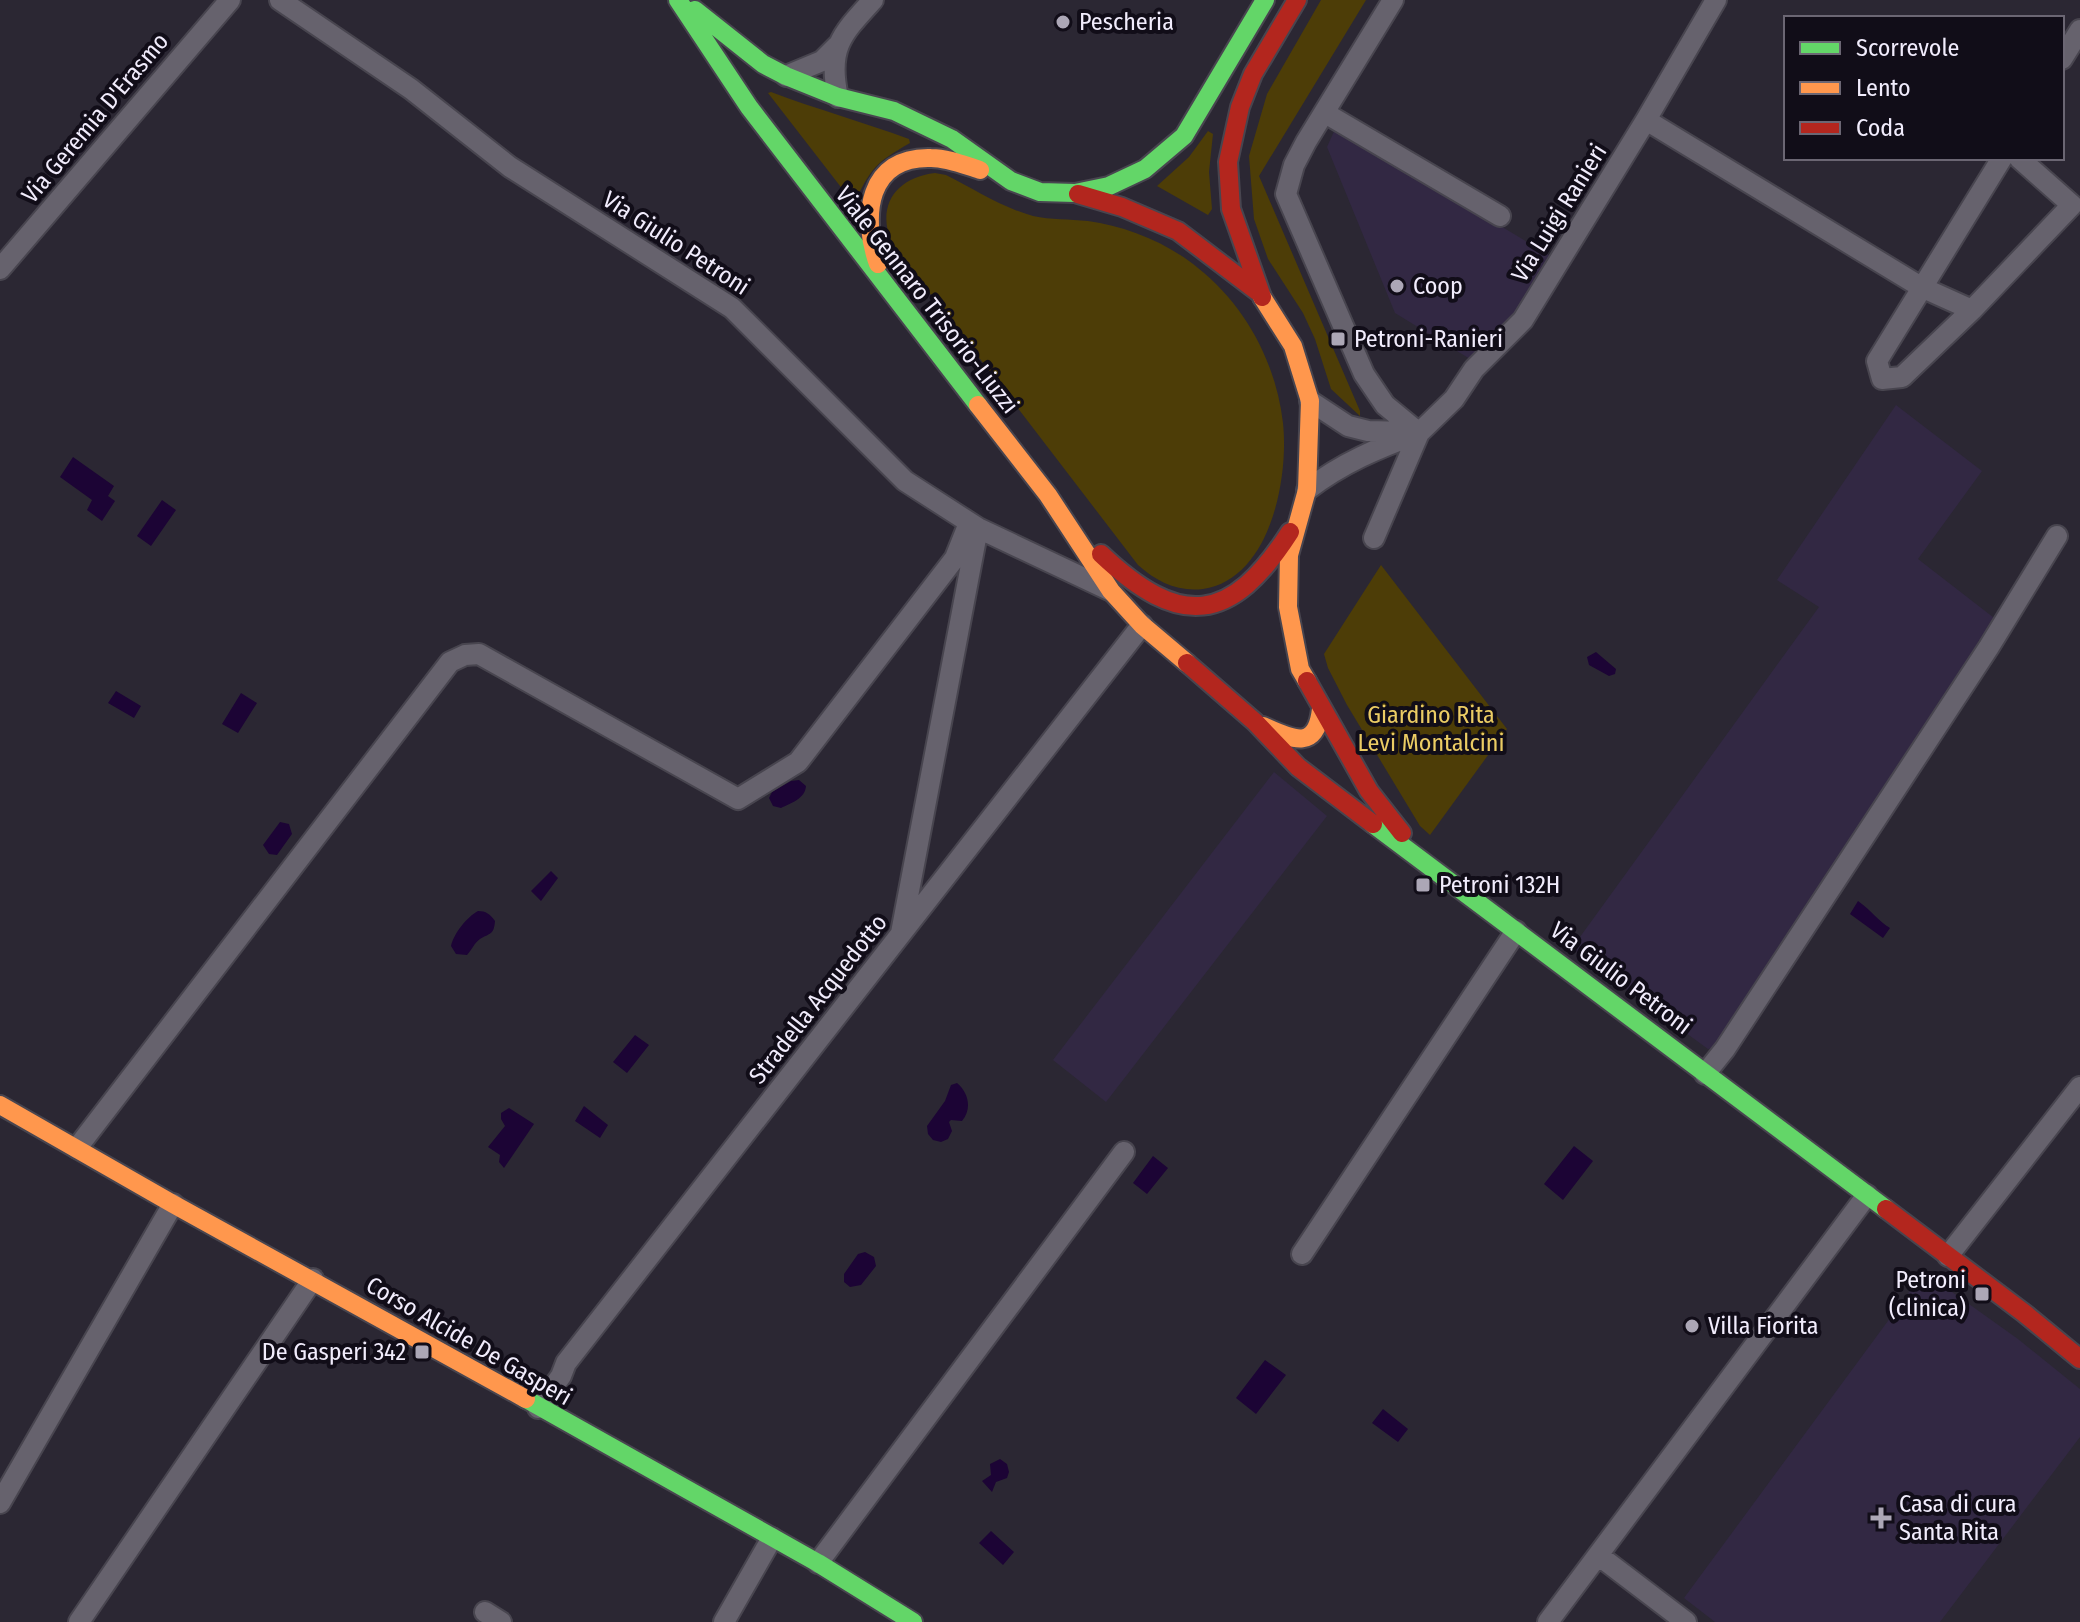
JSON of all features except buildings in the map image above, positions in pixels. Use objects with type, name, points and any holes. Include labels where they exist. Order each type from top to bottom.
[{"type":"street","name":"Via Geremia D'Erasmo","points":[[0,269],[230,0]]},
{"type":"street","name":"Via Giulio Petroni","points":[[280,0],[411,89],[510,167],[732,308],[905,481],[974,525],[1111,591]]},
{"type":"street","points":[[680,0],[763,64],[838,97],[894,111],[952,139],[1011,181]]},
{"type":"street","name":"Viale Gennaro Trisorio-Liuzzi","points":[[680,0],[749,107],[1048,495],[1111,591],[1142,625]]},
{"type":"street","points":[[786,76],[822,61],[873,0]]},
{"type":"street","points":[[894,297],[870,247],[865,220],[872,196],[884,175],[900,163],[922,158],[948,159],[1040,192],[1075,193],[1109,186],[1145,169],[1184,136],[1265,0]]},
{"type":"street","points":[[1297,0],[1253,74],[1230,141],[1228,162],[1231,209],[1258,291],[1293,346],[1310,401],[1307,490],[1289,555],[1288,607],[1300,669],[1321,709],[1369,791],[1428,865]]},
{"type":"street","points":[[1393,0],[1306,142],[1294,165],[1286,194],[1364,374],[1385,405],[1419,433]]},
{"type":"street","name":"Via Luigi Ranieri","points":[[1374,538],[1419,433],[1454,399],[1474,369],[1523,320],[1716,0]]},
{"type":"street","points":[[2064,56],[2080,30]]},
{"type":"street","points":[[837,46],[833,72],[838,97]]},
{"type":"street","points":[[1325,113],[1500,216]]},
{"type":"street","points":[[1646,120],[1921,287],[1972,310]]},
{"type":"street","points":[[2001,160],[1877,361],[1882,379],[1902,377],[1972,310],[2072,205],[2021,160]]},
{"type":"street","points":[[1075,193],[1122,207],[1178,231],[1258,291]]},
{"type":"street","points":[[1310,401],[1348,426],[1368,431],[1419,433]]},
{"type":"street","points":[[1307,490],[1335,469],[1370,450],[1419,433]]},
{"type":"street","points":[[1048,495],[1119,573],[1145,594],[1169,605],[1197,607],[1225,600],[1249,587],[1277,556],[1300,514]]},
{"type":"street","points":[[900,937],[974,525]]},
{"type":"street","points":[[77,1148],[450,662],[465,655],[479,654],[738,799],[798,762],[955,558],[974,525]]},
{"type":"street","points":[[1705,1074],[1725,1049],[1989,647],[2057,536]]},
{"type":"street","name":"Via Giulio Petroni","points":[[1142,625],[1255,722],[1298,767],[1948,1256],[2080,1359]]},
{"type":"street","name":"Stradella Acquedotto","points":[[538,1408],[561,1376],[566,1363],[1142,625]]},
{"type":"street","points":[[1255,722],[1295,740],[1311,736],[1319,726],[1321,709]]},
{"type":"street","points":[[1302,1254],[1516,931]]},
{"type":"street","points":[[1948,1256],[2080,1087]]},
{"type":"street","name":"Corso Alcide De Gasperi","points":[[0,1105],[818,1563],[913,1622]]},
{"type":"street","points":[[818,1563],[1124,1152]]},
{"type":"street","points":[[1548,1622],[1867,1195]]},
{"type":"street","points":[[1,1497],[173,1204]]},
{"type":"street","points":[[79,1622],[313,1279]]},
{"type":"street","points":[[724,1622],[772,1538]]},
{"type":"street","points":[[1598,1555],[1686,1622]]},
{"type":"shaded area","points":[[1336,127],[1552,257],[1526,301],[1475,362],[1395,313],[1327,147]]},
{"type":"shaded area","points":[[1896,405],[1982,471],[1918,559],[1998,621],[1718,1047],[1708,1049],[1671,1022],[1675,1011],[1661,1001],[1652,1008],[1572,948],[1819,607],[1777,580]]},
{"type":"shaded area","points":[[73,457],[114,486],[108,496],[115,501],[102,521],[87,510],[92,500],[60,477]]},
{"type":"shaded area","points":[[162,500],[176,510],[151,546],[137,536]]},
{"type":"shaded area","points":[[1596,652],[1616,669],[1615,674],[1609,676],[1589,665],[1587,657]]},
{"type":"shaded area","points":[[116,691],[141,706],[134,718],[108,703]]},
{"type":"shaded area","points":[[241,693],[257,703],[238,733],[222,724]]},
{"type":"shaded area","points":[[1274,772],[1327,816],[1106,1102],[1053,1060]]},
{"type":"shaded area","points":[[799,780],[806,786],[800,797],[781,808],[773,806],[769,798],[772,792]]},
{"type":"shaded area","points":[[280,822],[289,824],[292,834],[277,855],[269,854],[263,845]]},
{"type":"shaded area","points":[[551,871],[558,878],[541,901],[531,891]]},
{"type":"shaded area","points":[[1858,901],[1890,928],[1883,938],[1850,914]]},
{"type":"shaded area","points":[[478,911],[488,913],[495,921],[492,931],[478,940],[467,955],[456,954],[451,946],[455,936],[465,921]]},
{"type":"shaded area","points":[[635,1035],[649,1045],[627,1073],[613,1062]]},
{"type":"shaded area","points":[[957,1083],[968,1101],[965,1116],[962,1121],[949,1122],[952,1131],[948,1139],[941,1142],[933,1140],[927,1126],[945,1101],[951,1085]]},
{"type":"shaded area","points":[[584,1106],[608,1125],[600,1138],[575,1121]]},
{"type":"shaded area","points":[[509,1108],[534,1124],[504,1168],[499,1162],[500,1155],[488,1147],[505,1126],[501,1113]]},
{"type":"shaded area","points":[[1574,1146],[1593,1161],[1563,1200],[1544,1184]]},
{"type":"shaded area","points":[[1153,1156],[1168,1168],[1147,1194],[1133,1183]]},
{"type":"shaded area","points":[[865,1252],[874,1257],[876,1266],[861,1285],[850,1287],[844,1282],[844,1274],[858,1254]]},
{"type":"shaded area","name":"Casa di cura Santa Rita","points":[[1924,1272],[2018,1339],[2080,1389],[2080,1437],[1940,1622],[1715,1622],[1684,1598]]},
{"type":"shaded area","points":[[1265,1360],[1286,1375],[1256,1414],[1236,1398]]},
{"type":"shaded area","points":[[1383,1409],[1408,1429],[1398,1442],[1372,1423]]},
{"type":"shaded area","points":[[1000,1459],[1007,1464],[1009,1472],[1007,1478],[996,1482],[992,1492],[982,1481],[991,1475],[990,1464]]},
{"type":"shaded area","points":[[991,1531],[1014,1552],[1003,1565],[979,1543]]},
{"type":"green space","points":[[1321,0],[1366,0],[1259,176],[1360,416],[1331,389],[1315,339],[1303,313],[1268,259],[1254,219],[1249,156],[1267,94]]},
{"type":"green space","points":[[768,93],[909,139],[910,143],[875,168],[854,204]]},
{"type":"green space","points":[[1208,131],[1213,134],[1209,172],[1212,209],[1208,215],[1157,186],[1189,157]]},
{"type":"green space","points":[[935,173],[946,175],[1022,213],[1102,223],[1160,243],[1198,268],[1231,300],[1266,358],[1274,379],[1283,423],[1284,446],[1278,497],[1259,547],[1245,567],[1226,581],[1203,589],[1185,589],[1160,581],[1138,565],[892,244],[886,218],[892,196],[909,181]]},
{"type":"green space","name":"Giardino Rita Levi Montalcini","points":[[1381,565],[1507,729],[1430,835],[1420,826],[1347,705],[1324,654]]},
{"type":"traffic: fast","points":[[678,0],[749,107],[978,405]]},
{"type":"traffic: fast","points":[[695,10],[763,64],[786,76],[838,97],[894,111],[952,139],[1011,181],[1040,192],[1075,193],[1109,186],[1145,169],[1184,136],[1265,0]]},
{"type":"traffic: fast","points":[[1373,824],[1886,1209]]},
{"type":"traffic: fast","points":[[526,1399],[818,1563],[913,1622]]},
{"type":"traffic: slow","points":[[878,264],[870,227],[870,209],[882,178],[893,167],[910,160],[931,158],[950,160],[980,170]]},
{"type":"traffic: slow","points":[[1262,297],[1293,346],[1310,401],[1307,490],[1289,555],[1288,607],[1300,669],[1307,681]]},
{"type":"traffic: slow","points":[[978,405],[1048,495],[1111,591],[1142,625],[1187,663]]},
{"type":"traffic: slow","points":[[1263,726],[1293,738],[1308,737],[1314,732],[1321,709]]},
{"type":"traffic: slow","points":[[0,1105],[526,1399]]},
{"type":"traffic: jam","points":[[1262,297],[1231,209],[1228,162],[1240,107],[1253,74],[1297,0]]},
{"type":"traffic: jam","points":[[1078,194],[1122,207],[1178,231],[1257,291]]},
{"type":"traffic: jam","points":[[1101,554],[1129,578],[1156,595],[1180,604],[1203,606],[1225,599],[1247,585],[1290,532]]},
{"type":"traffic: jam","points":[[1187,663],[1255,722],[1298,767],[1373,824]]},
{"type":"traffic: jam","points":[[1307,681],[1369,791],[1402,833]]},
{"type":"traffic: jam","points":[[1886,1209],[2080,1359]]},
{"type":"place","name":"Pescheria","points":[[1063,22]]},
{"type":"place","name":"Coop","points":[[1397,286]]},
{"type":"place","name":"Petroni-Ranieri","points":[[1338,339]]},
{"type":"place","name":"Petroni 132H","points":[[1423,885]]},
{"type":"place","name":"Petroni (clinica)","points":[[1982,1294]]},
{"type":"place","name":"Villa Fiorita","points":[[1692,1326]]},
{"type":"place","name":"De Gasperi 342","points":[[422,1352]]},
{"type":"place","name":"Casa di cura Santa Rita","points":[[1881,1518]]}]
